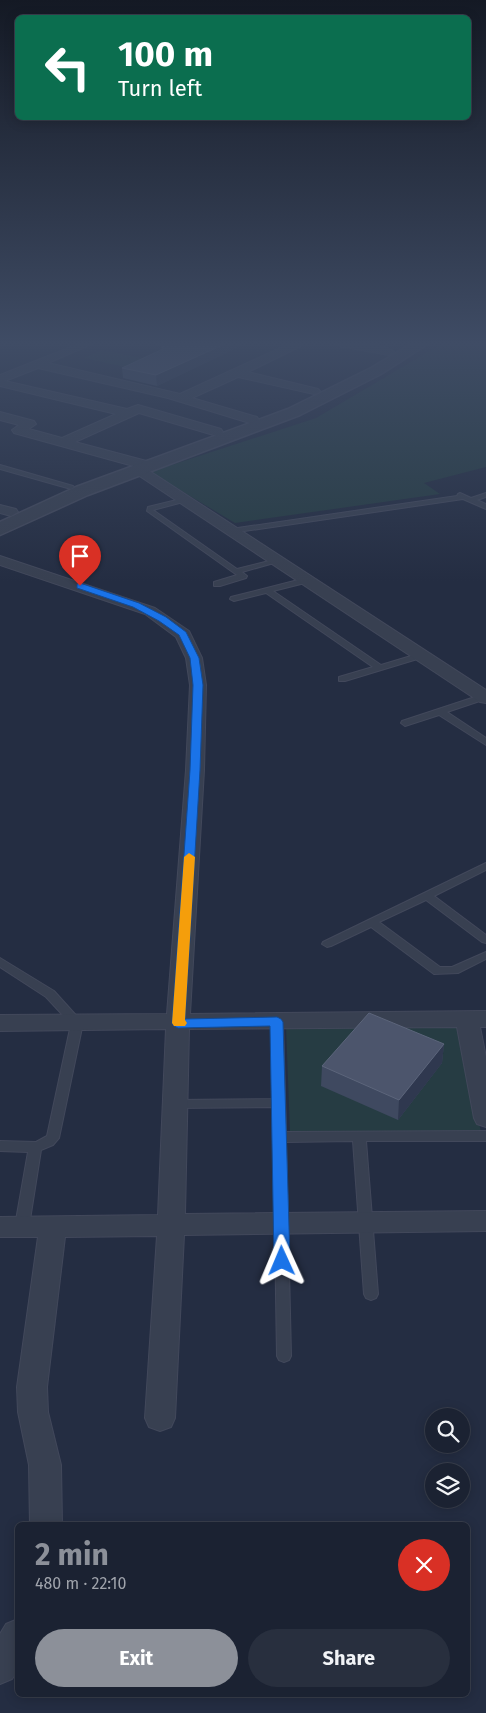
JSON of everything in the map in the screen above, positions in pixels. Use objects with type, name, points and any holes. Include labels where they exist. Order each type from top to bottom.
[{"type":"street","points":[[26,423],[77,436]]},
{"type":"street","points":[[64,442],[106,423]]},
{"type":"street","points":[[181,423],[217,432]]},
{"type":"street","points":[[0,529],[59,500],[217,432],[244,423]]},
{"type":"street","points":[[4,513],[70,487],[141,466],[263,423]]},
{"type":"street","points":[[30,424],[17,430],[64,442],[141,466],[185,500],[230,531],[485,697]]},
{"type":"street","points":[[0,560],[150,611],[183,634],[194,658],[198,685],[195,770],[178,1023],[172,1224],[160,1418]]},
{"type":"street","points":[[0,1023],[477,1019],[486,1118]]},
{"type":"street","points":[[11,1226],[486,1221]]},
{"type":"street","points":[[46,1522],[45,1465],[33,1412],[32,1387],[53,1227]]},
{"type":"street","points":[[0,1666],[15,1641]]},
{"type":"lane","points":[[0,467],[70,487]]},
{"type":"lane","points":[[456,493],[486,507]]},
{"type":"lane","points":[[230,531],[486,495]]},
{"type":"lane","points":[[185,500],[150,508],[150,511],[243,576],[217,584]]},
{"type":"lane","points":[[237,571],[277,561]]},
{"type":"lane","points":[[234,599],[306,580]]},
{"type":"lane","points":[[267,590],[380,668]]},
{"type":"lane","points":[[342,679],[421,655]]},
{"type":"lane","points":[[405,723],[485,697]]},
{"type":"lane","points":[[440,711],[486,742]]},
{"type":"lane","points":[[327,944],[426,896],[483,871]]},
{"type":"lane","points":[[426,896],[486,940]]},
{"type":"lane","points":[[372,922],[438,972],[454,970],[486,955]]},
{"type":"lane","points":[[0,962],[50,994],[77,1023],[53,1138],[46,1144],[34,1146],[0,1146]]},
{"type":"lane","points":[[277,1022],[284,1356]]},
{"type":"lane","points":[[176,1104],[278,1104]]},
{"type":"lane","points":[[359,1136],[371,1294]]},
{"type":"lane","points":[[279,1137],[486,1136]]},
{"type":"lane","points":[[11,1226],[34,1146]]},
{"type":"shaded area","points":[[301,423],[486,423],[486,467],[424,483],[440,494],[235,523],[150,472]]},
{"type":"shaded area","points":[[286,1027],[462,1027],[481,1133],[290,1133]]},
{"type":"building","points":[[369,1013],[444,1044],[399,1100],[322,1066]]},
{"type":"slow traffic","points":[[181,1023],[178,1023],[189,857]]},
{"type":"route","points":[[80,586],[150,611],[183,634],[194,658],[198,685],[195,770],[178,1023],[277,1022],[282,1261]]}]
